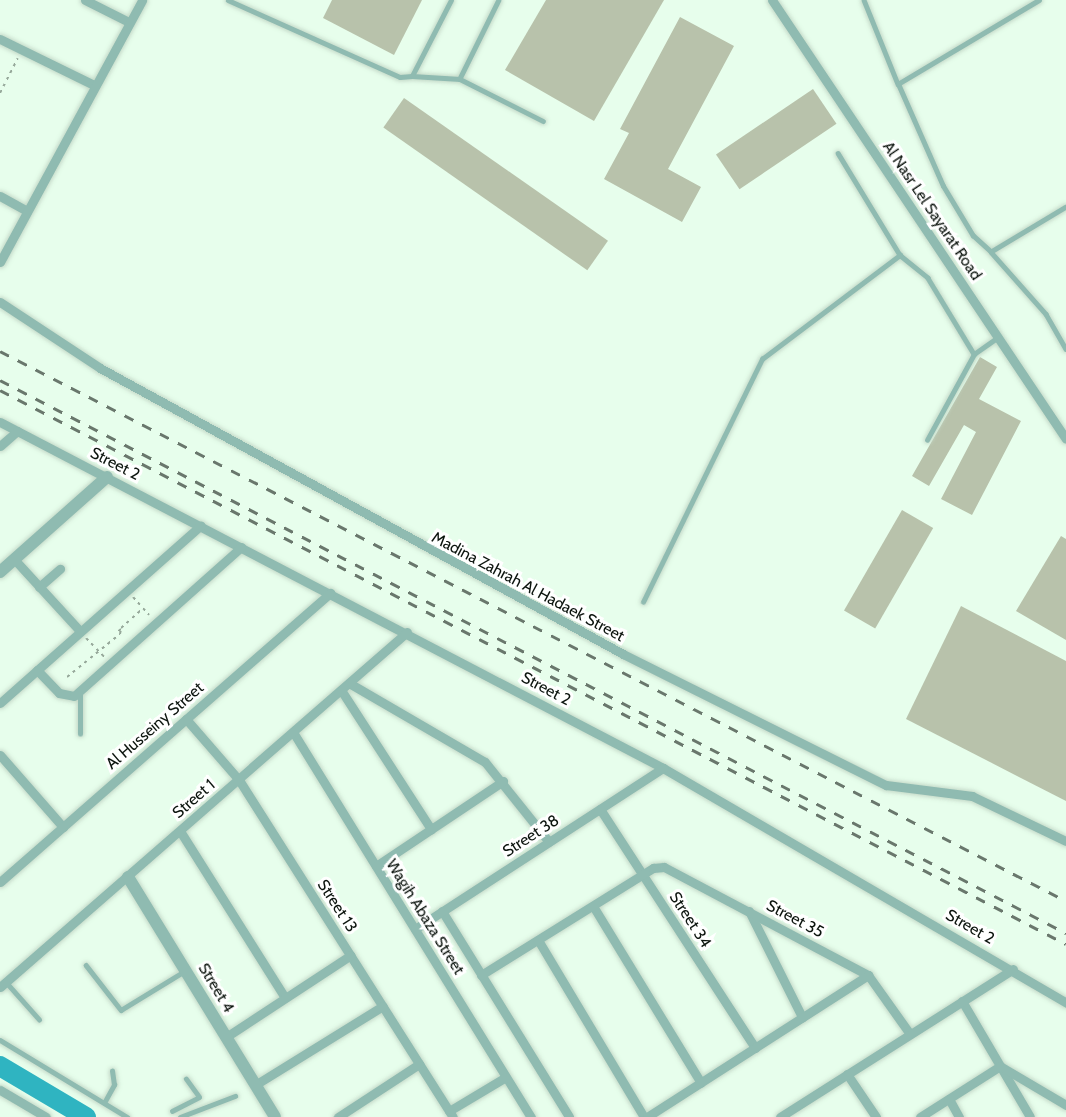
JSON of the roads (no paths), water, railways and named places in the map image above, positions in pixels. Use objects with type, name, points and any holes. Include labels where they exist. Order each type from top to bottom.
[{"type":"street","points":[[86,0],[129,22]]},
{"type":"street","points":[[0,262],[92,84],[142,0]]},
{"type":"street","name":"Al Nasr Lel Sayarat Road","points":[[772,0],[1066,439]]},
{"type":"street","points":[[0,39],[92,84]]},
{"type":"street","points":[[0,196],[27,211]]},
{"type":"street","name":"Madina Zahrah Al Hadaek Street","points":[[0,302],[100,368],[623,654],[886,785],[972,795],[1066,841]]},
{"type":"street","name":"Street 2","points":[[0,422],[407,632],[663,768],[1013,969],[1066,1003]]},
{"type":"street","points":[[0,446],[17,431]]},
{"type":"street","points":[[0,572],[107,477]]},
{"type":"street","points":[[0,703],[201,525]]},
{"type":"street","points":[[37,670],[66,697],[81,691],[241,547]]},
{"type":"street","points":[[14,559],[80,631]]},
{"type":"street","points":[[39,587],[60,569]]},
{"type":"street","name":"Al Husseiny Street","points":[[0,882],[330,593]]},
{"type":"street","name":"Street 1","points":[[3,984],[407,632]]},
{"type":"street","points":[[349,683],[477,756],[503,781],[549,842]]},
{"type":"street","points":[[341,690],[431,830]]},
{"type":"street","name":"Street 13","points":[[186,719],[239,780],[451,1114]]},
{"type":"street","name":"Wagih Abaza Street","points":[[292,732],[531,1117]]},
{"type":"street","points":[[0,754],[63,827]]},
{"type":"street","name":"Street 38","points":[[415,929],[663,768]]},
{"type":"street","points":[[376,866],[503,781]]},
{"type":"street","name":"Street 34","points":[[600,809],[755,1048]]},
{"type":"street","points":[[180,831],[285,998]]},
{"type":"street","name":"Street 35","points":[[642,875],[664,867],[868,975],[910,1034]]},
{"type":"street","points":[[481,975],[642,875]]},
{"type":"street","name":"Street 4","points":[[128,877],[275,1117]]},
{"type":"street","points":[[593,906],[701,1083]]},
{"type":"street","points":[[442,911],[569,1117]]},
{"type":"street","points":[[749,911],[802,1017]]},
{"type":"street","points":[[538,940],[646,1117],[868,975]]},
{"type":"street","points":[[226,1037],[351,955]]},
{"type":"street","points":[[780,1117],[1013,969]]},
{"type":"street","points":[[962,1001],[1030,1117]]},
{"type":"street","points":[[255,1085],[383,1006]]},
{"type":"street","points":[[338,1117],[419,1064]]},
{"type":"street","points":[[920,1117],[1000,1066]]},
{"type":"street","points":[[1000,1066],[1066,1105]]},
{"type":"street","points":[[847,1074],[876,1117]]},
{"type":"street","points":[[451,1114],[506,1077]]},
{"type":"street","points":[[0,1090],[46,1117]]},
{"type":"street","points":[[949,1098],[959,1117]]},
{"type":"lane","points":[[228,0],[389,74],[460,79],[543,121]]},
{"type":"lane","points":[[412,76],[452,0]]},
{"type":"lane","points":[[460,79],[499,0]]},
{"type":"lane","points":[[864,0],[943,186],[973,236],[991,252],[1046,314],[1066,349]]},
{"type":"lane","points":[[898,84],[1039,0]]},
{"type":"lane","points":[[838,153],[900,255],[928,278],[974,354]]},
{"type":"lane","points":[[991,252],[1066,207]]},
{"type":"lane","points":[[642,602],[762,359],[900,255]]},
{"type":"lane","points":[[927,440],[974,354],[998,337]]},
{"type":"lane","points":[[80,734],[81,691]]},
{"type":"lane","points":[[86,965],[121,1010],[185,970]]},
{"type":"lane","points":[[3,984],[39,1019]]},
{"type":"lane","points":[[0,1040],[127,1117]]},
{"type":"lane","points":[[104,1103],[114,1085],[112,1071]]},
{"type":"lane","points":[[172,1111],[195,1100],[200,1095],[186,1078]]},
{"type":"lane","points":[[180,1117],[235,1096]]},
{"type":"lane","points":[[195,1100],[198,1110]]},
{"type":"waterway","points":[[0,1066],[86,1117]]},
{"type":"railway","points":[[0,351],[1066,901]]},
{"type":"railway","points":[[0,380],[1066,933]]},
{"type":"railway","points":[[0,390],[1066,944]]}]
